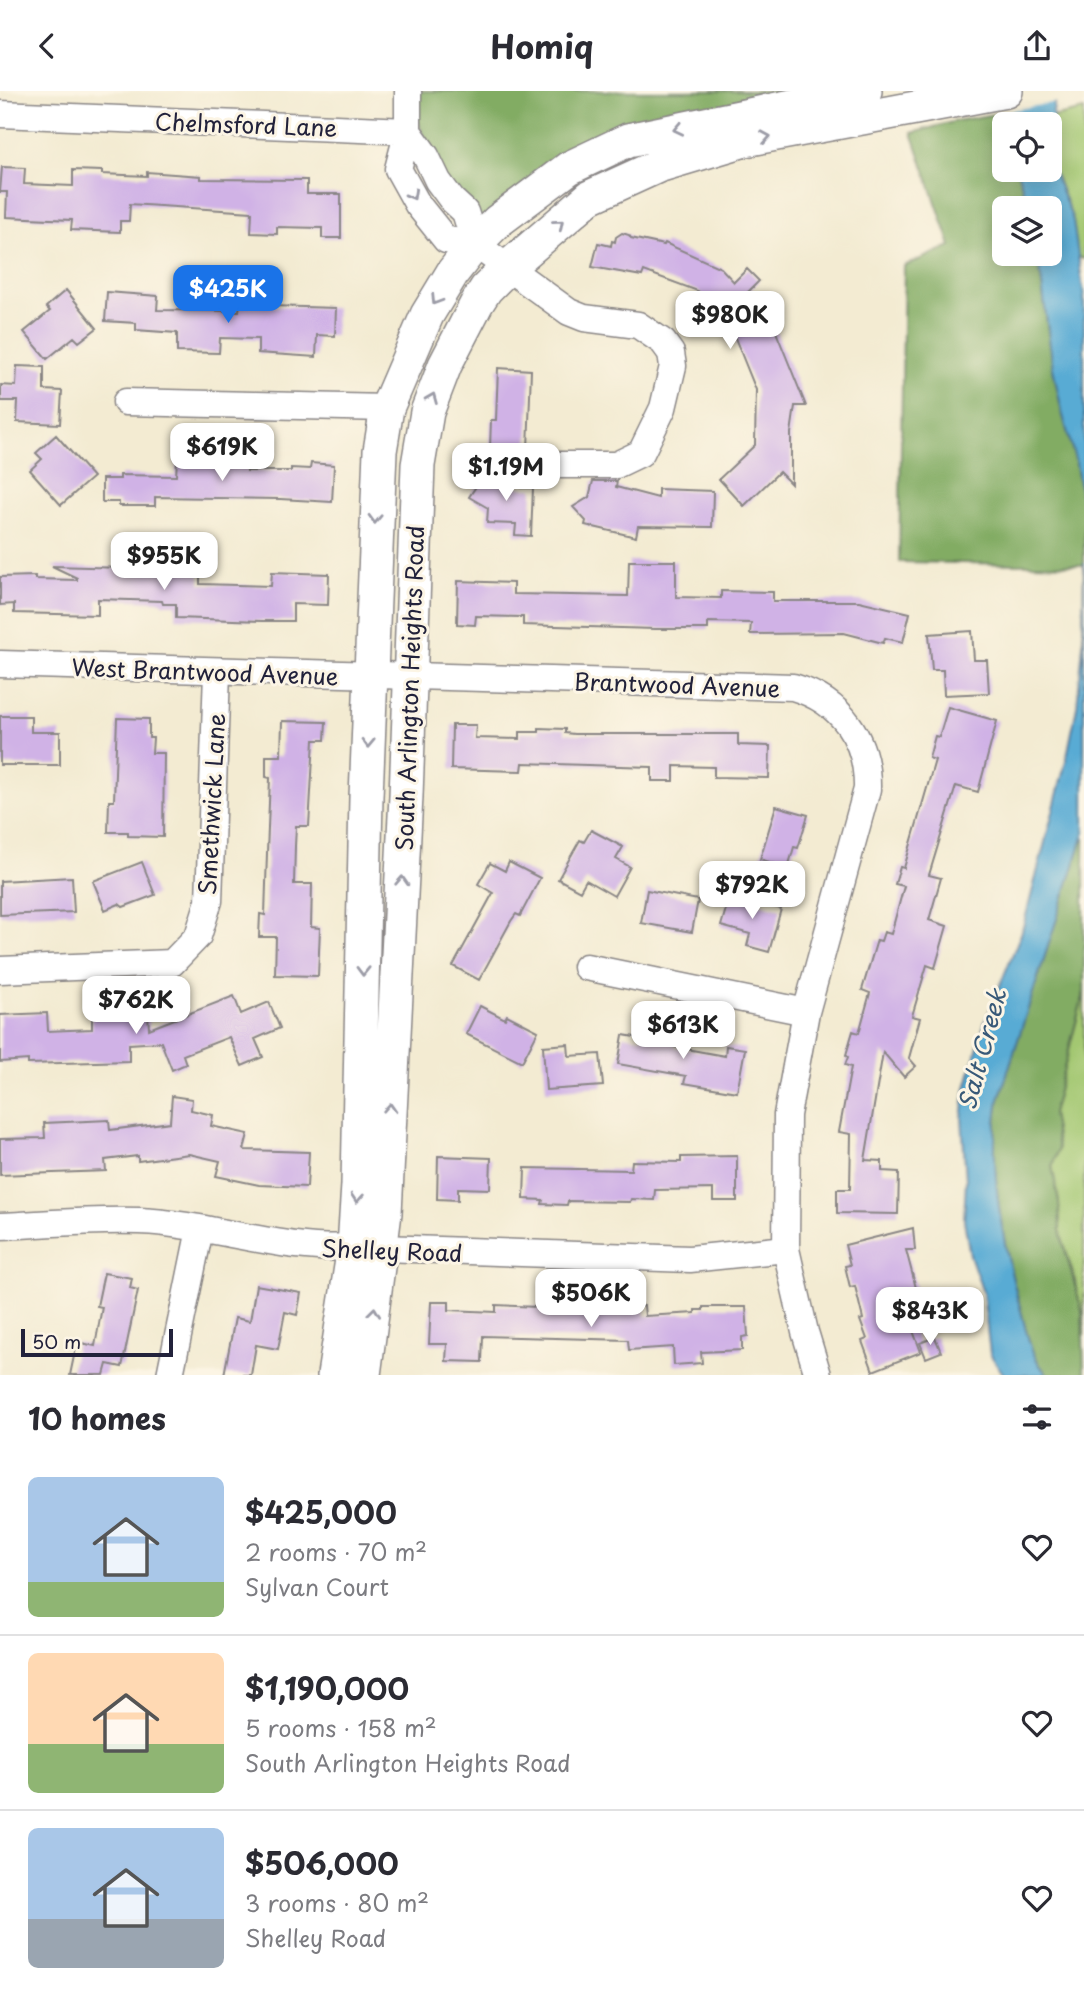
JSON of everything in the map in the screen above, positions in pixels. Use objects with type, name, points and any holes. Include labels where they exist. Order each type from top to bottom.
[{"type":"main road","name":"South Arlington Heights Road","points":[[334,1375],[368,1249],[358,1185],[376,500],[387,408],[427,315],[453,272],[475,244],[498,222],[569,168],[628,140],[865,91]]},
{"type":"main road","name":"South Arlington Heights Road","points":[[364,1375],[368,1249],[402,897],[418,464],[427,412],[445,365],[486,289],[590,197],[658,166],[745,140],[1006,91]]},
{"type":"street","points":[[408,91],[408,131],[398,169],[418,205],[446,240],[475,244],[569,312],[584,318],[638,325],[663,342],[671,353],[673,366],[663,408],[641,453],[617,465],[541,465]]},
{"type":"street","name":"Chelmsford Lane","points":[[0,114],[408,131]]},
{"type":"street","points":[[126,403],[387,408]]},
{"type":"street","name":"West Brantwood Avenue","points":[[0,664],[411,676]]},
{"type":"street","name":"Smethwick Lane","points":[[0,969],[172,963],[198,936],[209,901],[217,672]]},
{"type":"street","name":"Brantwood Avenue","points":[[411,676],[793,687],[807,691],[833,706],[853,728],[866,765],[867,789],[806,1012],[787,1115],[786,1249],[818,1375]]},
{"type":"street","points":[[586,967],[806,1012]]},
{"type":"street","name":"Shelley Road","points":[[0,1226],[140,1221],[331,1249],[690,1259],[786,1249]]},
{"type":"street","points":[[170,1375],[200,1229]]},
{"type":"green space","points":[[408,91],[867,91],[628,140],[475,244],[437,177]]},
{"type":"green space","points":[[1084,110],[1084,259],[1077,257],[1073,220],[1058,182],[1062,182],[1062,115]]},
{"type":"green space","points":[[992,114],[992,182],[1021,182],[1025,196],[992,196],[992,266],[1040,266],[1053,368],[1076,463],[1084,515],[1084,565],[899,562],[904,266],[951,246],[912,133]]},
{"type":"green space","points":[[1084,834],[1084,992],[1052,1114],[1058,1149],[1052,1166],[1059,1202],[1060,1231],[1082,1311],[1084,1375],[1048,1375],[1037,1361],[1030,1345],[1008,1259],[996,1179],[996,1125],[999,1099]]},
{"type":"green space","points":[[1084,993],[1084,1335],[1075,1280],[1060,1231],[1059,1202],[1052,1166],[1058,1149],[1052,1114]]},
{"type":"water","points":[[1056,91],[1053,112],[1003,112]]},
{"type":"water","points":[[1021,182],[1058,182],[1073,220],[1084,297],[1084,515],[1076,463],[1053,368],[1040,266],[1062,266],[1062,196],[1025,196]]},
{"type":"water","name":"Salt Creek","points":[[1084,563],[1084,834],[999,1099],[996,1125],[996,1179],[1008,1260],[1030,1345],[1037,1361],[1048,1375],[1004,1375],[990,1354],[983,1293],[970,1255],[964,1220],[966,1180],[962,1118],[966,1088],[984,1025],[1022,931],[1066,761],[1077,707],[1083,645]]},
{"type":"pier","points":[[993,91],[1060,91],[1058,102],[996,112]]},
{"type":"building","points":[[2,167],[25,168],[24,184],[73,186],[73,170],[147,176],[147,172],[201,176],[201,179],[307,180],[307,194],[341,194],[341,238],[322,238],[322,228],[277,227],[277,234],[251,233],[252,212],[130,204],[129,221],[120,221],[120,232],[71,230],[72,220],[6,217],[7,192],[0,192]]},
{"type":"building","points":[[622,233],[631,238],[664,245],[665,243],[721,268],[734,282],[747,269],[759,281],[748,292],[768,312],[806,406],[795,406],[791,433],[791,484],[779,472],[744,506],[719,479],[755,445],[756,390],[733,333],[720,320],[723,316],[698,291],[644,271],[642,276],[592,267],[598,243],[611,246],[612,241],[615,242],[616,237]]},
{"type":"building","points":[[66,290],[97,328],[79,342],[74,337],[47,359],[24,332],[50,311],[46,307]]},
{"type":"building","points":[[107,292],[158,296],[157,310],[239,311],[240,305],[336,308],[335,336],[317,335],[316,357],[258,353],[258,339],[220,338],[219,353],[177,352],[177,333],[136,330],[136,323],[105,321]]},
{"type":"building","points":[[17,366],[44,367],[44,390],[62,391],[60,424],[17,422],[18,401],[1,401],[1,385],[16,386]]},
{"type":"building","points":[[498,368],[531,370],[528,449],[490,448],[491,420],[496,420]]},
{"type":"building","points":[[56,435],[93,477],[61,505],[30,470],[42,459],[36,453]]},
{"type":"building","points":[[197,456],[247,457],[247,471],[310,469],[311,463],[334,465],[332,502],[155,497],[155,506],[119,506],[119,502],[102,502],[102,479],[120,479],[120,475],[176,476],[177,460],[197,461]]},
{"type":"building","points":[[485,473],[499,482],[505,479],[521,488],[533,488],[531,536],[515,535],[516,524],[487,523],[488,508],[469,497]]},
{"type":"building","points":[[593,481],[617,481],[616,487],[658,498],[658,489],[713,491],[712,527],[638,526],[636,537],[585,525],[586,521],[573,507],[589,497]]},
{"type":"building","points":[[125,551],[154,552],[154,559],[160,559],[160,568],[200,569],[200,584],[271,586],[272,572],[329,574],[328,605],[293,604],[293,621],[262,621],[176,618],[176,604],[163,604],[162,601],[98,599],[98,615],[14,613],[14,604],[0,605],[0,577],[35,576],[35,579],[77,580],[52,566],[124,568]]},
{"type":"building","points":[[629,561],[676,561],[676,597],[721,598],[721,591],[773,592],[773,601],[859,601],[910,613],[903,642],[885,638],[883,643],[844,633],[750,634],[751,623],[708,622],[708,629],[655,629],[523,625],[523,617],[476,616],[475,625],[457,624],[458,581],[513,583],[513,594],[628,596]]},
{"type":"building","points":[[972,631],[974,660],[987,660],[989,693],[944,695],[943,670],[932,670],[929,634]]},
{"type":"building","points":[[948,707],[997,721],[978,792],[956,786],[929,875],[941,878],[929,920],[947,926],[935,968],[927,965],[912,1016],[920,1018],[909,1058],[916,1066],[904,1077],[883,1052],[865,1160],[882,1161],[882,1171],[899,1172],[898,1214],[837,1213],[837,1189],[850,1189],[851,1134],[839,1132],[851,1067],[845,1065],[848,1057],[846,1055],[853,1031],[859,1033],[870,993],[862,990],[877,940],[881,941],[884,932],[891,934],[904,886],[895,884],[900,867],[904,868],[935,760],[929,758],[935,736],[939,737]]},
{"type":"building","points":[[0,716],[31,716],[31,732],[60,732],[60,765],[0,765]]},
{"type":"building","points":[[117,718],[149,719],[149,738],[153,738],[152,753],[164,753],[163,837],[128,836],[128,832],[108,832],[109,801],[114,801]]},
{"type":"building","points":[[282,721],[326,722],[325,740],[314,740],[309,826],[296,826],[295,846],[294,884],[312,884],[311,927],[320,928],[318,976],[275,975],[276,937],[259,937],[260,914],[265,915],[270,778],[266,777],[266,756],[281,756]]},
{"type":"building","points":[[452,725],[476,725],[475,738],[520,739],[520,732],[539,732],[539,728],[565,729],[565,733],[574,734],[738,734],[738,745],[770,746],[769,778],[714,777],[714,767],[674,766],[674,781],[652,781],[652,767],[523,763],[522,771],[451,769]]},
{"type":"building","points":[[776,806],[808,815],[798,848],[794,847],[788,868],[760,859]]},
{"type":"building","points":[[591,830],[623,847],[616,859],[630,867],[614,896],[586,880],[580,891],[558,879],[580,840],[584,842]]},
{"type":"building","points":[[142,862],[155,895],[123,907],[119,904],[105,910],[93,881]]},
{"type":"building","points":[[509,862],[540,878],[520,916],[516,914],[511,921],[479,980],[453,966],[493,893],[478,884],[490,863],[505,871]]},
{"type":"building","points":[[72,877],[74,912],[0,915],[0,881]]},
{"type":"building","points":[[647,890],[698,900],[692,932],[641,923]]},
{"type":"building","points":[[730,895],[781,909],[769,952],[747,946],[750,934],[721,926]]},
{"type":"building","points":[[234,996],[241,1014],[269,1002],[280,1028],[255,1039],[263,1057],[242,1066],[229,1037],[183,1055],[186,1064],[172,1070],[161,1042],[129,1044],[129,1061],[28,1064],[28,1060],[0,1062],[0,1015],[47,1013],[48,1031],[92,1029],[92,1016],[148,1014],[149,1029]]},
{"type":"building","points":[[480,1006],[505,1019],[507,1015],[538,1031],[522,1062],[466,1034]]},
{"type":"building","points":[[643,1032],[677,1038],[675,1047],[725,1056],[726,1046],[745,1049],[737,1092],[684,1083],[686,1076],[618,1064],[623,1035],[641,1038]]},
{"type":"building","points":[[568,1044],[569,1056],[600,1054],[603,1086],[546,1090],[543,1046]]},
{"type":"building","points":[[172,1096],[192,1099],[191,1110],[213,1115],[211,1126],[248,1134],[244,1150],[309,1152],[307,1187],[259,1185],[216,1176],[220,1161],[189,1154],[138,1161],[138,1156],[105,1160],[106,1171],[0,1175],[0,1139],[45,1138],[44,1123],[109,1120],[110,1130],[170,1122]]},
{"type":"building","points":[[438,1156],[491,1158],[490,1189],[458,1188],[458,1200],[437,1199]]},
{"type":"building","points":[[737,1156],[737,1201],[713,1201],[713,1189],[655,1190],[654,1200],[631,1199],[630,1202],[568,1201],[567,1205],[542,1204],[543,1200],[524,1199],[525,1168],[631,1170],[632,1161],[681,1162],[681,1157]]},
{"type":"building","points":[[913,1228],[915,1250],[906,1250],[916,1288],[882,1297],[894,1328],[910,1323],[921,1352],[873,1371],[862,1341],[867,1339],[860,1320],[863,1319],[855,1286],[850,1287],[845,1266],[850,1265],[845,1245]]},
{"type":"building","points":[[104,1273],[132,1278],[130,1288],[138,1290],[122,1367],[107,1364],[104,1375],[70,1375],[77,1342],[95,1346],[102,1307],[97,1306]]},
{"type":"building","points":[[256,1285],[301,1293],[297,1315],[285,1312],[278,1349],[256,1345],[251,1375],[224,1375],[235,1318],[250,1321]]},
{"type":"building","points":[[431,1302],[449,1302],[449,1310],[496,1312],[496,1305],[579,1309],[579,1305],[604,1308],[644,1306],[645,1316],[695,1313],[695,1310],[703,1310],[703,1307],[746,1307],[748,1336],[742,1337],[742,1350],[701,1352],[702,1363],[674,1365],[673,1347],[629,1350],[628,1340],[483,1336],[482,1362],[446,1361],[447,1344],[429,1344]]},
{"type":"building","points":[[935,1337],[941,1352],[926,1358],[920,1343]]}]
